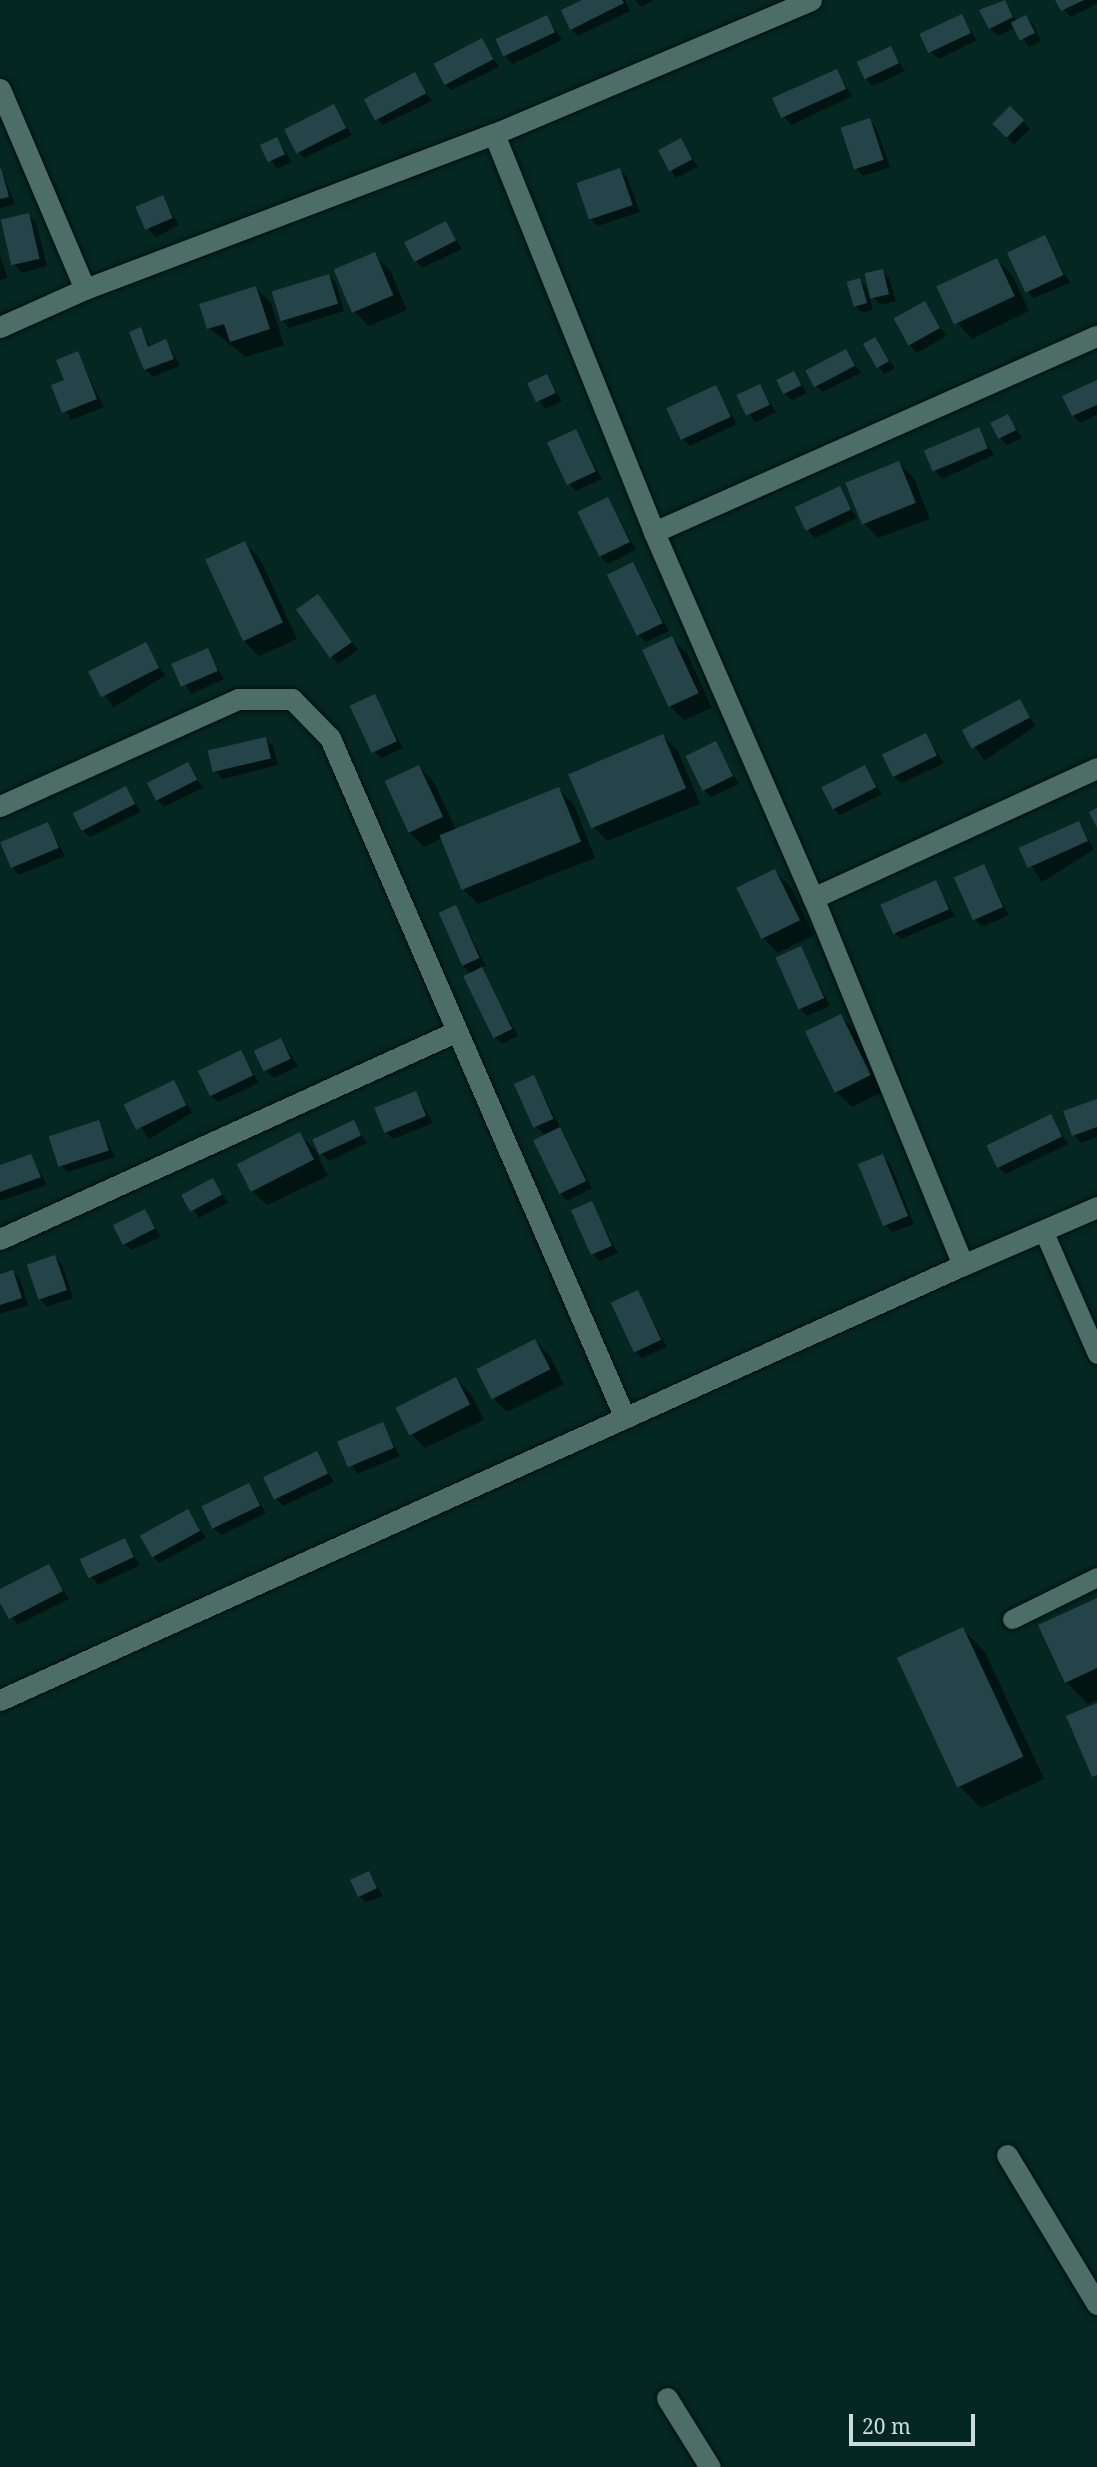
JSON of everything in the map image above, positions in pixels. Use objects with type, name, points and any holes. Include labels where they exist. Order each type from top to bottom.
[{"type":"street","points":[[0,327],[85,289],[494,134],[811,0]]},
{"type":"street","points":[[0,89],[85,289]]},
{"type":"street","points":[[494,134],[654,532],[813,898],[963,1265]]},
{"type":"street","points":[[654,532],[1097,336]]},
{"type":"street","points":[[0,806],[238,699],[292,699],[330,738],[625,1418]]},
{"type":"street","points":[[813,898],[1097,768]]},
{"type":"street","points":[[0,1239],[457,1031]]},
{"type":"street","points":[[0,1700],[1097,1207]]},
{"type":"street","points":[[1007,2155],[1097,2304]]},
{"type":"street","points":[[667,2398],[710,2467]]},
{"type":"lane","points":[[1043,1230],[1097,1354]]},
{"type":"lane","points":[[1012,1619],[1097,1577]]},
{"type":"building","points":[[582,0],[622,0],[624,3],[570,30],[561,10]]},
{"type":"building","points":[[1005,0],[1013,17],[989,29],[979,10]]},
{"type":"building","points":[[1055,0],[1084,0],[1061,11]]},
{"type":"building","points":[[962,14],[971,33],[928,53],[919,34]]},
{"type":"building","points":[[547,15],[555,32],[503,56],[495,39]]},
{"type":"building","points":[[1026,15],[1035,33],[1020,41],[1011,23]]},
{"type":"building","points":[[482,38],[493,59],[445,85],[433,64]]},
{"type":"building","points":[[891,46],[899,63],[865,79],[857,62]]},
{"type":"building","points":[[837,69],[846,89],[781,118],[772,98]]},
{"type":"building","points":[[415,72],[426,93],[375,120],[364,99]]},
{"type":"building","points":[[334,104],[346,128],[296,153],[284,129]]},
{"type":"building","points":[[1010,106],[1024,120],[1006,138],[992,124]]},
{"type":"building","points":[[870,118],[884,160],[854,169],[841,128]]},
{"type":"building","points":[[277,137],[285,154],[268,162],[260,145]]},
{"type":"building","points":[[681,138],[692,159],[669,171],[658,150]]},
{"type":"building","points":[[620,168],[633,205],[589,220],[577,183]]},
{"type":"building","points":[[0,169],[9,197],[0,199]]},
{"type":"building","points":[[163,195],[173,218],[145,230],[135,207]]},
{"type":"building","points":[[29,213],[40,259],[11,265],[1,220]]},
{"type":"building","points":[[446,221],[456,241],[414,262],[404,242]]},
{"type":"building","points":[[1045,235],[1064,275],[1026,293],[1007,253]]},
{"type":"building","points":[[375,252],[393,295],[352,313],[334,270]]},
{"type":"building","points":[[997,258],[1015,296],[954,324],[936,286]]},
{"type":"building","points":[[883,269],[889,294],[870,299],[864,273]]},
{"type":"building","points":[[329,274],[338,304],[281,321],[272,292]]},
{"type":"building","points":[[860,278],[867,303],[854,307],[847,282]]},
{"type":"building","points":[[256,286],[270,329],[230,342],[224,324],[207,329],[199,304]]},
{"type":"building","points":[[925,301],[940,328],[909,346],[894,318]]},
{"type":"building","points":[[141,327],[148,347],[166,339],[174,359],[144,370],[129,332]]},
{"type":"building","points":[[875,337],[889,361],[877,368],[863,344]]},
{"type":"building","points":[[846,349],[855,366],[814,387],[805,371]]},
{"type":"building","points":[[78,351],[97,399],[62,413],[51,385],[64,380],[56,360]]},
{"type":"building","points":[[794,371],[801,385],[783,394],[776,380]]},
{"type":"building","points":[[547,374],[556,393],[536,402],[527,383]]},
{"type":"building","points":[[1097,380],[1097,405],[1072,416],[1062,396]]},
{"type":"building","points":[[760,384],[770,405],[746,416],[736,395]]},
{"type":"building","points":[[716,385],[731,417],[681,440],[666,408]]},
{"type":"building","points":[[1008,414],[1016,430],[998,439],[990,423]]},
{"type":"building","points":[[979,427],[988,448],[933,472],[924,450]]},
{"type":"building","points":[[576,429],[596,472],[567,485],[547,443]]},
{"type":"building","points":[[899,461],[916,503],[862,524],[845,483]]},
{"type":"building","points":[[840,486],[851,510],[806,531],[795,507]]},
{"type":"building","points":[[608,497],[630,542],[599,557],[577,512]]},
{"type":"building","points":[[245,541],[283,623],[243,641],[205,560]]},
{"type":"building","points":[[633,562],[663,623],[637,636],[607,575]]},
{"type":"building","points":[[318,594],[352,642],[330,658],[296,609]]},
{"type":"building","points":[[672,636],[699,693],[669,707],[642,650]]},
{"type":"building","points":[[146,642],[159,668],[101,697],[88,672]]},
{"type":"building","points":[[208,648],[218,671],[181,687],[171,664]]},
{"type":"building","points":[[375,694],[397,741],[372,753],[350,706]]},
{"type":"building","points":[[1020,699],[1030,718],[972,749],[962,730]]},
{"type":"building","points":[[926,733],[937,755],[893,777],[882,754]]},
{"type":"building","points":[[663,734],[686,788],[591,829],[568,774]]},
{"type":"building","points":[[266,737],[271,758],[212,772],[208,750]]},
{"type":"building","points":[[716,741],[733,776],[703,791],[685,756]]},
{"type":"building","points":[[188,762],[197,780],[156,801],[147,783]]},
{"type":"building","points":[[419,765],[443,817],[409,833],[385,781]]},
{"type":"building","points":[[865,765],[876,787],[833,810],[821,787]]},
{"type":"building","points":[[126,786],[135,804],[82,831],[73,813]]},
{"type":"building","points":[[559,787],[581,842],[461,890],[439,835]]},
{"type":"building","points":[[1097,808],[1097,828],[1089,812]]},
{"type":"building","points":[[1079,821],[1088,841],[1028,868],[1019,848]]},
{"type":"building","points":[[48,822],[59,848],[11,868],[0,842]]},
{"type":"building","points":[[984,864],[1003,907],[973,920],[954,877]]},
{"type":"building","points":[[775,869],[800,920],[761,939],[736,888]]},
{"type":"building","points":[[936,880],[949,909],[893,934],[880,905]]},
{"type":"building","points":[[456,905],[480,958],[462,966],[439,913]]},
{"type":"building","points":[[801,946],[824,998],[799,1009],[775,957]]},
{"type":"building","points":[[482,967],[512,1029],[493,1038],[463,976]]},
{"type":"building","points":[[841,1014],[871,1075],[835,1093],[805,1032]]},
{"type":"building","points":[[281,1038],[291,1059],[264,1072],[254,1051]]},
{"type":"building","points":[[241,1050],[253,1075],[210,1096],[198,1071]]},
{"type":"building","points":[[534,1075],[554,1119],[533,1128],[514,1084]]},
{"type":"building","points":[[174,1080],[186,1105],[136,1130],[124,1105]]},
{"type":"building","points":[[416,1091],[426,1116],[384,1133],[374,1108]]},
{"type":"building","points":[[1097,1099],[1097,1127],[1072,1136],[1063,1111]]},
{"type":"building","points":[[1051,1114],[1062,1136],[997,1168],[986,1146]]},
{"type":"building","points":[[99,1120],[109,1150],[58,1167],[49,1136]]},
{"type":"building","points":[[354,1120],[361,1135],[319,1155],[312,1139]]},
{"type":"building","points":[[560,1127],[586,1181],[559,1194],[533,1140]]},
{"type":"building","points":[[300,1132],[314,1160],[251,1192],[237,1164]]},
{"type":"building","points":[[31,1154],[41,1177],[0,1192],[0,1165]]},
{"type":"building","points":[[883,1154],[908,1216],[883,1226],[858,1164]]},
{"type":"building","points":[[213,1178],[222,1195],[190,1212],[181,1195]]},
{"type":"building","points":[[592,1201],[612,1246],[591,1255],[571,1210]]},
{"type":"building","points":[[145,1209],[155,1229],[123,1245],[113,1225]]},
{"type":"building","points":[[55,1255],[67,1290],[39,1300],[27,1265]]},
{"type":"building","points":[[13,1270],[22,1298],[0,1305],[0,1274]]},
{"type":"building","points":[[638,1290],[661,1340],[634,1353],[611,1303]]},
{"type":"building","points":[[535,1339],[550,1369],[492,1399],[476,1369]]},
{"type":"building","points":[[456,1377],[470,1405],[409,1435],[395,1408]]},
{"type":"building","points":[[383,1422],[394,1448],[348,1467],[337,1442]]},
{"type":"building","points":[[317,1451],[328,1473],[274,1500],[263,1477]]},
{"type":"building","points":[[249,1483],[260,1505],[212,1529],[201,1506]]},
{"type":"building","points":[[188,1509],[200,1531],[152,1558],[140,1536]]},
{"type":"building","points":[[125,1538],[134,1557],[89,1578],[80,1559]]},
{"type":"building","points":[[49,1564],[63,1591],[9,1619],[0,1603],[0,1589]]},
{"type":"building","points":[[1097,1598],[1097,1668],[1065,1683],[1038,1625]]},
{"type":"building","points":[[963,1627],[1023,1757],[957,1787],[897,1658]]},
{"type":"building","points":[[1097,1703],[1097,1775],[1092,1777],[1066,1716]]},
{"type":"building","points":[[369,1871],[377,1888],[358,1897],[350,1880]]}]
